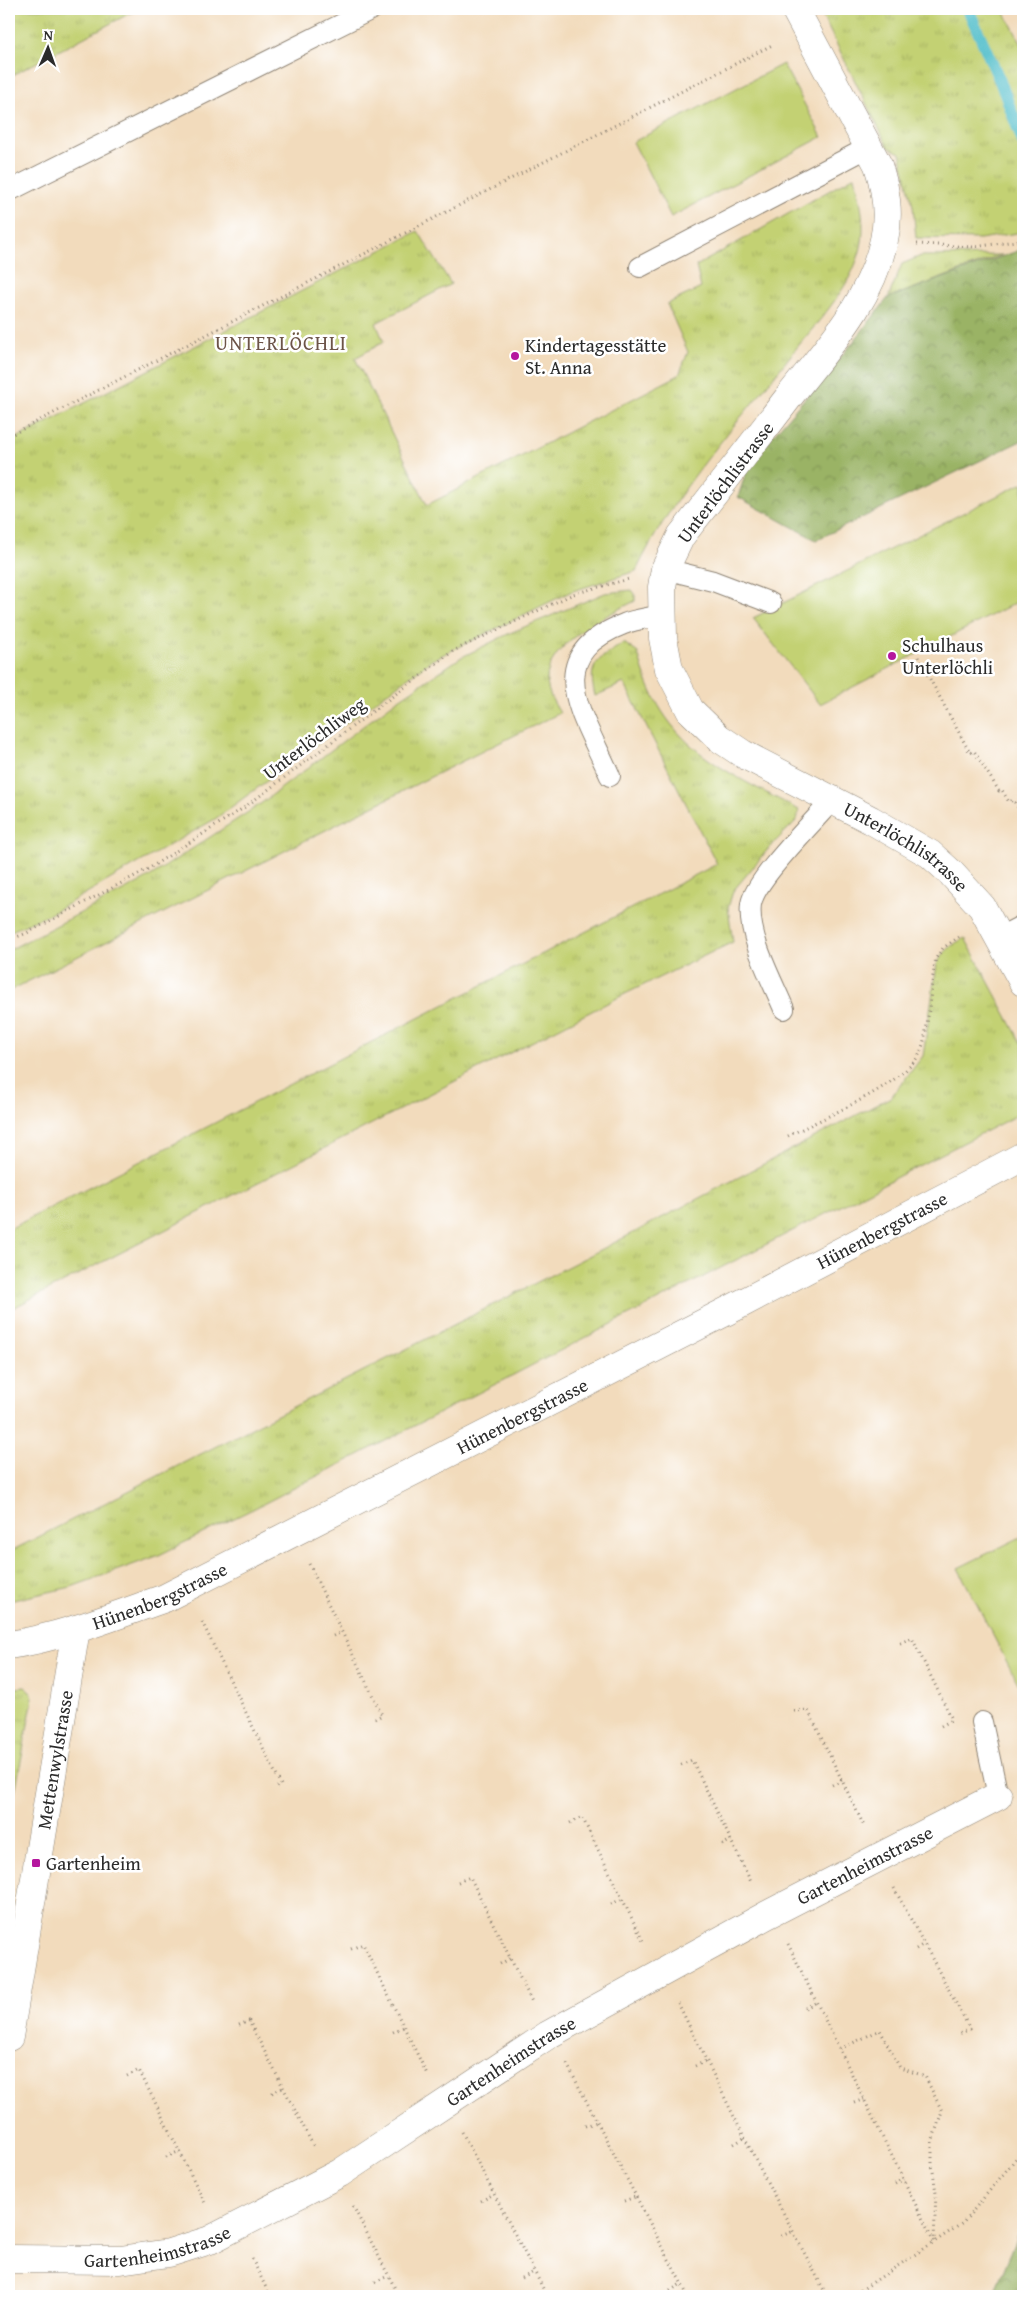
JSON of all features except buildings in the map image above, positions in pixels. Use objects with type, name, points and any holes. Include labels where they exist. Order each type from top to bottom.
[{"type":"street","name":"Unterlöchlistrasse","points":[[800,18],[878,165],[885,187],[888,209],[885,239],[877,264],[856,311],[681,536],[665,569],[662,638],[669,669],[690,710],[719,738],[743,754],[833,799],[912,842],[930,854],[951,873],[982,907],[1023,982]]},
{"type":"street","name":"Hünenbergstrasse","points":[[9,1645],[29,1642],[76,1629],[165,1598],[744,1302],[1023,1156]]},
{"type":"street","name":"Mettenwylstrasse","points":[[9,2036],[76,1629]]},
{"type":"street","name":"Gartenheimstrasse","points":[[9,2259],[120,2260],[169,2253],[228,2230],[334,2176],[442,2104],[542,2023],[660,1974],[767,1915],[998,1796]]},
{"type":"lane","points":[[9,191],[372,9]]},
{"type":"lane","points":[[640,267],[869,147]]},
{"type":"lane","points":[[665,569],[713,581],[771,603]]},
{"type":"lane","points":[[610,776],[578,704],[573,682],[574,665],[583,649],[603,634],[626,623],[662,615]]},
{"type":"lane","points":[[784,1009],[759,950],[752,922],[751,904],[758,885],[833,799]]},
{"type":"lane","points":[[1000,937],[1023,925]]},
{"type":"lane","points":[[982,1722],[998,1796]]},
{"type":"path","points":[[9,436],[800,18]]},
{"type":"path","points":[[885,239],[929,246],[974,247],[1023,240]]},
{"type":"path","name":"Unterlöchliweg","points":[[9,940],[148,869],[245,806],[453,651],[573,594],[634,578]]},
{"type":"path","points":[[918,657],[970,753],[974,751],[999,791],[1002,790],[1009,802],[1012,800],[1023,815]]},
{"type":"path","points":[[788,1136],[887,1085],[909,1066],[920,1053],[936,958],[944,948],[962,935]]},
{"type":"path","points":[[309,1564],[382,1715],[375,1719]]},
{"type":"path","points":[[202,1622],[238,1704],[281,1785],[277,1786]]},
{"type":"path","points":[[333,1636],[342,1632]]},
{"type":"path","points":[[900,1643],[912,1638],[949,1713]]},
{"type":"path","points":[[794,1711],[808,1710],[878,1857]]},
{"type":"path","points":[[941,1726],[952,1719]]},
{"type":"path","points":[[681,1764],[692,1760],[767,1915],[778,1924],[934,2242]]},
{"type":"path","points":[[832,1785],[842,1780]]},
{"type":"path","points":[[570,1823],[582,1817],[660,1974],[668,1983],[744,2138],[827,2296]]},
{"type":"path","points":[[722,1845],[731,1840]]},
{"type":"path","points":[[458,1882],[470,1877],[542,2023],[560,2051],[688,2296]]},
{"type":"path","points":[[611,1904],[623,1899]]},
{"type":"path","points":[[912,1922],[970,2029],[959,2034]]},
{"type":"path","points":[[350,1950],[363,1944],[442,2104],[459,2126],[547,2296]]},
{"type":"path","points":[[916,1949],[924,1944]]},
{"type":"path","points":[[500,1964],[511,1958]]},
{"type":"path","points":[[805,2008],[817,2002]]},
{"type":"path","points":[[239,2025],[248,2021],[398,2296]]},
{"type":"path","points":[[393,2032],[404,2028]]},
{"type":"path","points":[[840,2049],[880,2030],[900,2068],[925,2076],[942,2111],[932,2142],[932,2164],[936,2193],[934,2242]]},
{"type":"path","points":[[695,2066],[706,2061]]},
{"type":"path","points":[[126,2076],[139,2070],[180,2151],[270,2296]]},
{"type":"path","points":[[272,2093],[283,2088]]},
{"type":"path","points":[[854,2103],[864,2099]]},
{"type":"path","points":[[586,2126],[596,2122]]},
{"type":"path","points":[[734,2144],[744,2138]]},
{"type":"path","points":[[852,2296],[963,2223],[1023,2150]]},
{"type":"path","points":[[166,2158],[180,2151]]},
{"type":"path","points":[[895,2184],[904,2179]]},
{"type":"path","points":[[482,2201],[494,2194]]},
{"type":"path","points":[[624,2201],[635,2197]]},
{"type":"path","points":[[781,2236],[794,2231]]},
{"type":"path","points":[[522,2278],[534,2272]]},
{"type":"path","points":[[376,2282],[388,2276]]},
{"type":"path","points":[[670,2291],[681,2284]]},
{"type":"green space","points":[[9,9],[138,9],[9,77]]},
{"type":"green space","points":[[819,9],[1003,9],[1023,47],[1023,232],[980,239],[916,238],[913,206],[900,153],[888,147]]},
{"type":"green space","points":[[783,64],[822,137],[671,217],[633,142]]},
{"type":"green space","points":[[855,176],[862,213],[863,232],[860,251],[848,280],[831,306],[728,433],[688,486],[651,542],[636,571],[570,592],[432,660],[215,819],[50,914],[9,932],[9,442],[418,231],[451,284],[376,323],[384,342],[355,358],[427,505],[679,375],[688,352],[667,304],[701,288],[696,266]]},
{"type":"green space","points":[[1023,249],[1023,440],[816,540],[738,497],[749,463],[850,346],[888,298]]},
{"type":"green space","points":[[1002,255],[888,298],[902,264],[921,256]]},
{"type":"green space","points":[[1023,483],[1023,599],[820,704],[753,618]]},
{"type":"green space","points":[[632,590],[635,594],[635,601],[594,623],[556,655],[549,668],[547,681],[550,694],[560,713],[9,991],[9,950],[146,879],[259,805],[396,701],[460,658],[510,633],[605,593]]},
{"type":"green space","points":[[624,643],[638,653],[649,685],[662,712],[679,733],[698,751],[720,767],[799,810],[797,820],[769,848],[733,891],[728,908],[733,942],[625,994],[9,1310],[9,1229],[717,864],[624,683],[595,696],[592,676],[596,664]]},
{"type":"green space","points":[[965,938],[1023,1046],[1023,1112],[265,1503],[157,1556],[71,1587],[9,1601],[9,1552],[612,1244],[891,1097],[923,1056],[937,964],[949,948]]},
{"type":"green space","points":[[1023,1536],[1023,1693],[958,1568]]},
{"type":"green space","points":[[25,1687],[31,1692],[33,1698],[15,1792],[9,1791],[9,1689]]},
{"type":"green space","points":[[1023,2223],[1023,2296],[993,2296]]},
{"type":"waterway","points":[[968,9],[1000,81],[1023,142]]},
{"type":"place","name":"Kindertagesstätte St. Anna","points":[[515,356]]},
{"type":"place","name":"Schulhaus Unterlöchli","points":[[892,656]]},
{"type":"place","name":"Gartenheim","points":[[36,1863]]},
{"type":"district","name":"UNTERLÖCHLI","points":[[281,343]]}]
